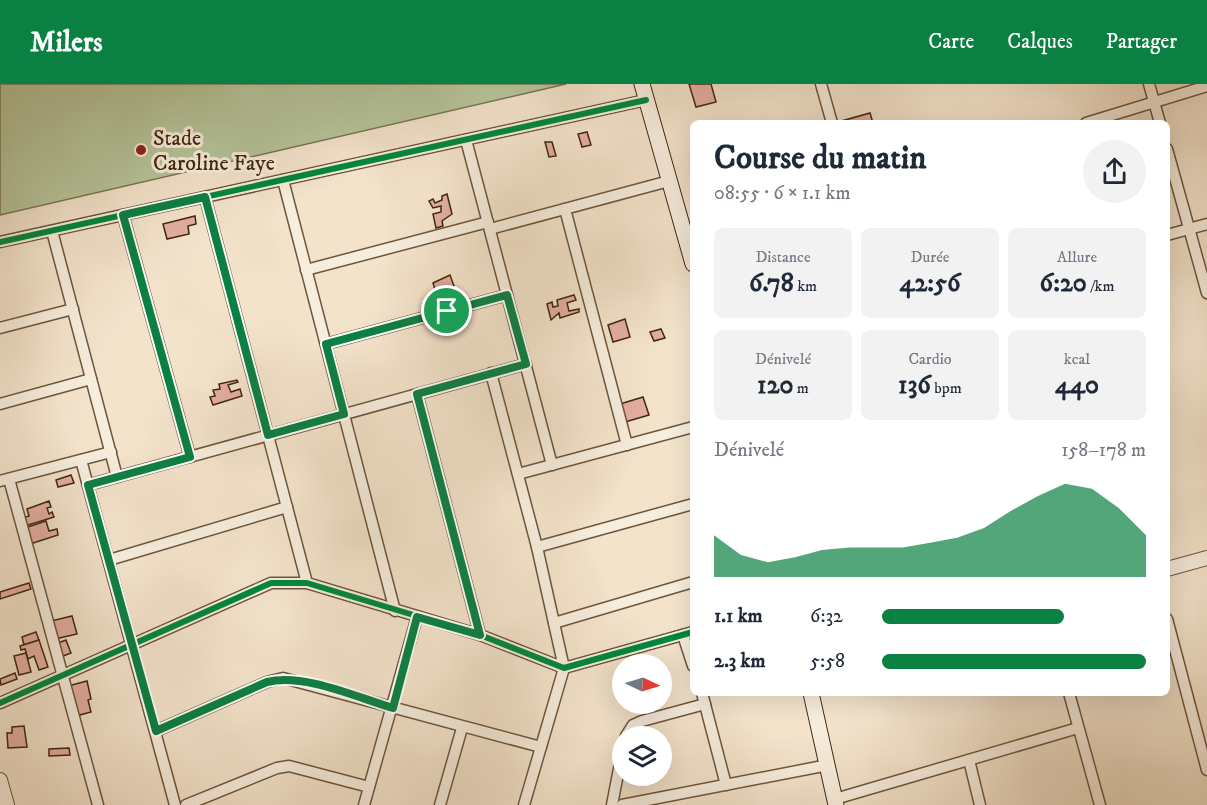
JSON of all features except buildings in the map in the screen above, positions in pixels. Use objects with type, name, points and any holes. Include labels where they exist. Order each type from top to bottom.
[{"type":"main road","points":[[642,84],[669,181],[689,236]]},
{"type":"main road","points":[[812,696],[835,802]]},
{"type":"street","points":[[821,84],[831,120]]},
{"type":"street","points":[[1149,84],[1159,120]]},
{"type":"street","points":[[1097,120],[1207,86]]},
{"type":"street","points":[[0,242],[646,100]]},
{"type":"street","points":[[466,140],[552,465]]},
{"type":"street","points":[[1170,159],[1207,293]]},
{"type":"street","points":[[283,180],[395,611]]},
{"type":"street","points":[[306,270],[489,225],[565,209],[669,181]]},
{"type":"street","points":[[205,197],[307,583]]},
{"type":"street","points":[[565,209],[627,445]]},
{"type":"street","points":[[123,215],[190,457]]},
{"type":"street","points":[[1170,234],[1207,224]]},
{"type":"street","points":[[52,231],[117,477]]},
{"type":"street","points":[[326,344],[507,295]]},
{"type":"street","points":[[0,327],[73,309]]},
{"type":"street","points":[[88,485],[526,364]]},
{"type":"street","points":[[491,373],[537,547],[564,668],[524,805]]},
{"type":"street","points":[[0,404],[92,379]]},
{"type":"street","points":[[417,394],[480,635]]},
{"type":"street","points":[[518,474],[690,427]]},
{"type":"street","points":[[98,805],[5,480],[111,452]]},
{"type":"street","points":[[81,460],[176,805]]},
{"type":"street","points":[[537,547],[690,505]]},
{"type":"street","points":[[109,560],[287,507]]},
{"type":"street","points":[[1170,568],[1207,558]]},
{"type":"street","points":[[0,702],[271,583],[307,583],[480,635],[564,668],[688,634]]},
{"type":"street","points":[[554,623],[690,583]]},
{"type":"street","points":[[364,805],[417,617]]},
{"type":"street","points":[[1170,630],[1207,770]]},
{"type":"street","points":[[156,731],[267,682],[283,678],[301,681],[462,728],[541,747]]},
{"type":"street","points":[[1070,696],[1100,805]]},
{"type":"street","points":[[632,726],[703,699],[726,785]]},
{"type":"street","points":[[440,805],[462,728]]},
{"type":"street","points":[[835,802],[1078,728]]},
{"type":"street","points":[[969,760],[980,805]]},
{"type":"street","points":[[622,805],[828,765]]},
{"type":"street","points":[[186,805],[277,768],[289,766],[369,787]]},
{"type":"street","points":[[0,780],[7,805]]},
{"type":"street","points":[[612,805],[616,786]]},
{"type":"green space","name":"Stade Caroline Faye","points":[[0,84],[566,84],[0,215]]},
{"type":"cycle path","points":[[0,242],[646,100]]},
{"type":"cycle path","points":[[0,703],[271,583],[307,583],[480,635],[564,668],[690,633]]},
{"type":"place","name":"Stade Caroline Faye","points":[[141,150]]},
{"type":"route","points":[[205,197],[268,435],[344,414],[326,344],[447,311],[507,295],[526,364],[417,394],[480,635],[417,617],[393,708],[301,681],[283,678],[267,682],[156,731],[88,485],[190,457],[123,215],[205,197]]}]
